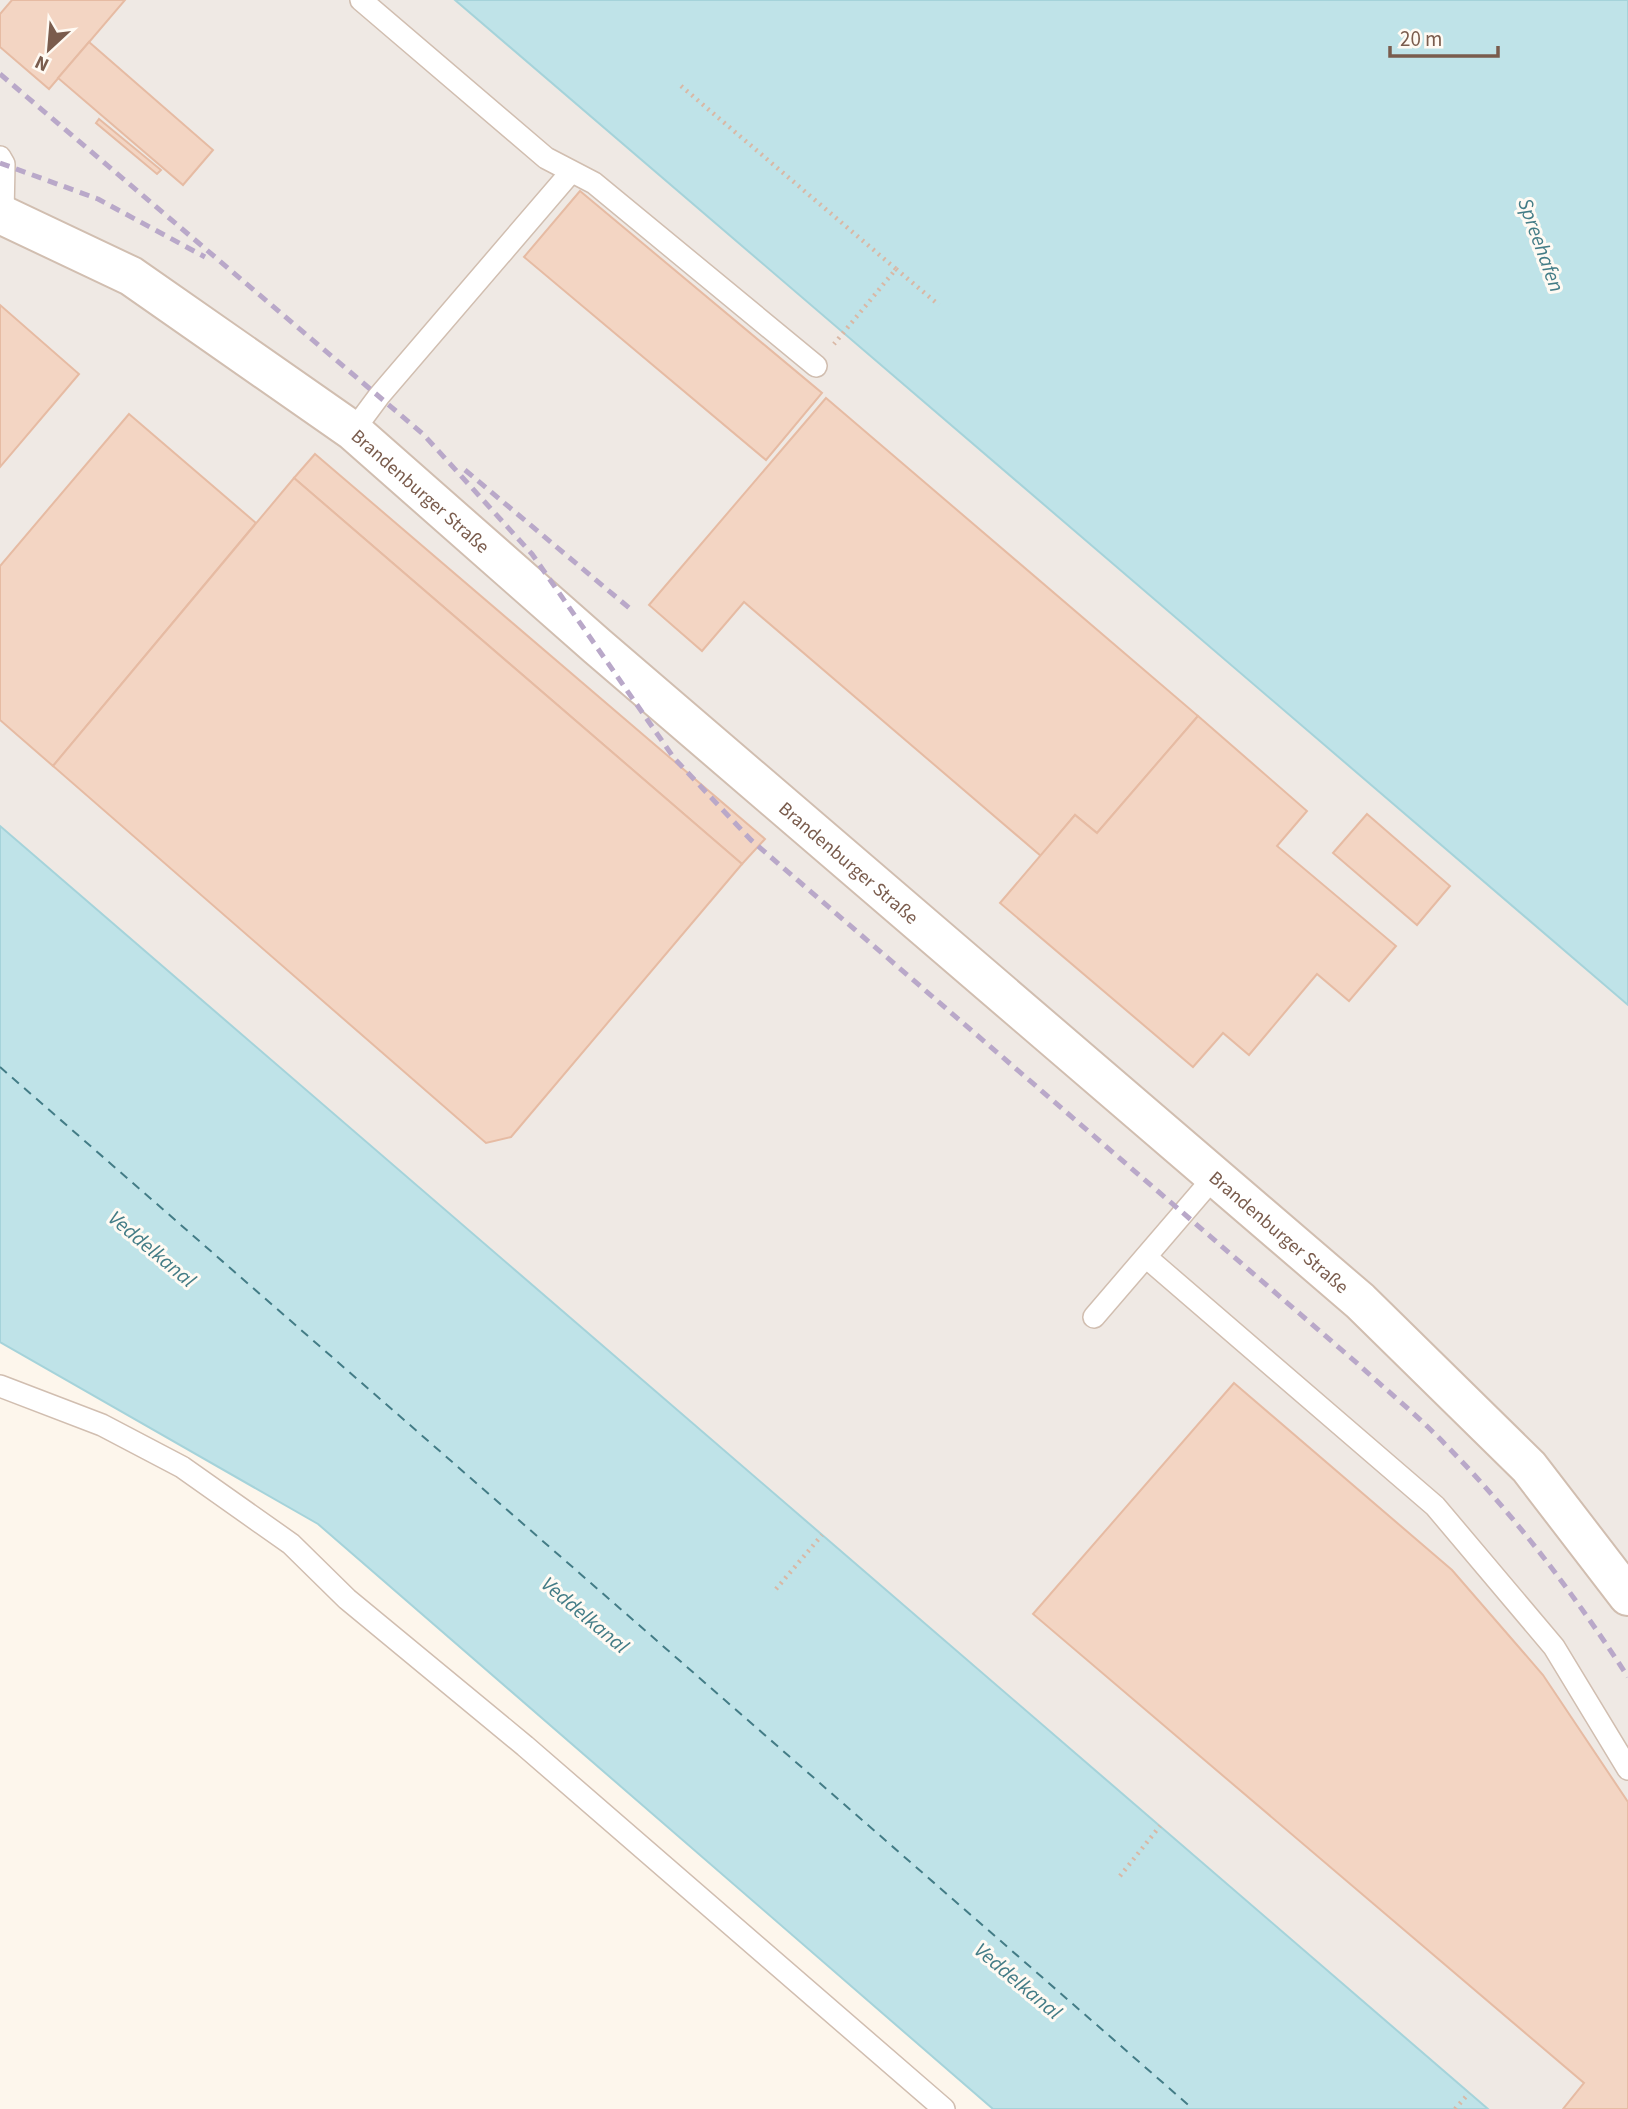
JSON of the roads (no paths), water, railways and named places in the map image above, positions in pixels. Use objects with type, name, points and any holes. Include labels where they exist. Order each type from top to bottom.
[{"type":"street","name":"Brandenburger Straße","points":[[1,214],[131,276],[353,431],[607,655],[1360,1301],[1528,1467],[1628,1596]]},
{"type":"lane","points":[[361,0],[545,158],[594,183],[816,366]]},
{"type":"lane","points":[[0,157],[4,164],[1,214]]},
{"type":"lane","points":[[353,431],[379,396],[571,172]]},
{"type":"lane","points":[[1094,1317],[1215,1177]]},
{"type":"lane","points":[[1146,1256],[1435,1506],[1554,1647],[1628,1769]]},
{"type":"lane","points":[[0,1386],[102,1425],[183,1467],[292,1544],[347,1599],[535,1755],[944,2109]]},
{"type":"water","name":"Spreehafen","points":[[455,0],[1628,0],[1628,1005]]},
{"type":"water","name":"Veddelkanal","points":[[0,826],[1488,2109],[993,2109],[318,1524],[0,1342]]},
{"type":"railway","points":[[0,74],[423,434],[532,554],[674,758],[751,840],[1423,1422],[1519,1526],[1565,1585],[1628,1677]]},
{"type":"railway","points":[[0,163],[98,199],[205,257]]},
{"type":"railway","points":[[465,470],[634,612]]}]
